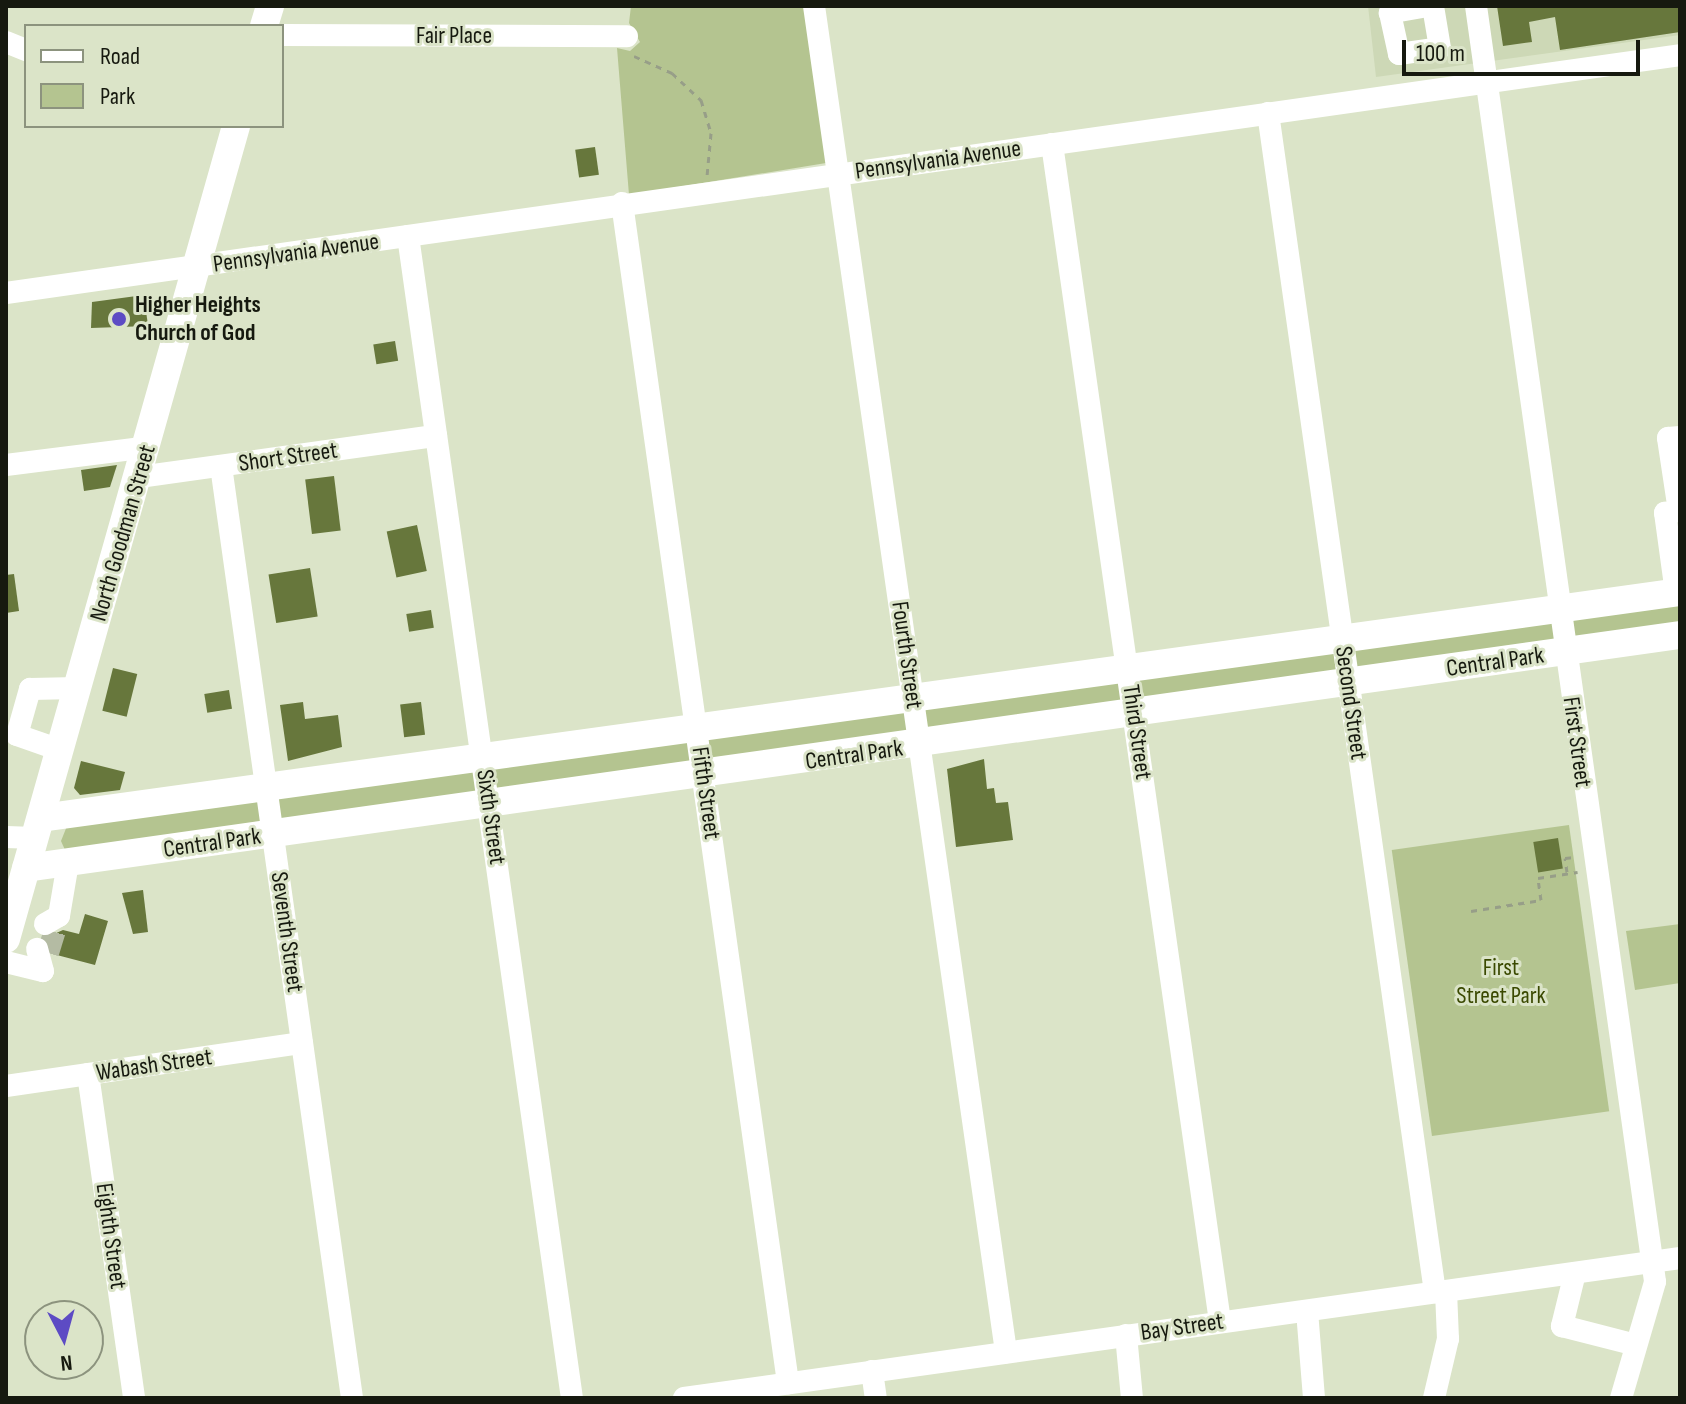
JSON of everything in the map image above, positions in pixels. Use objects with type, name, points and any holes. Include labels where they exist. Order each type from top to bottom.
[{"type":"main road","name":"North Goodman Street","points":[[6,939],[148,447],[235,128]]},
{"type":"main road","name":"Central Park","points":[[38,828],[267,791],[913,697],[1678,592]]},
{"type":"main road","name":"Central Park","points":[[26,868],[919,746],[1133,712],[1680,635]]},
{"type":"street","name":"Fourth Street","points":[[814,6],[1006,1352]]},
{"type":"street","name":"First Street","points":[[1476,6],[1564,653],[1655,1282],[1621,1398]]},
{"type":"street","name":"Fair Place","points":[[284,35],[630,46]]},
{"type":"street","name":"Pennsylvania Avenue","points":[[6,293],[1680,55]]},
{"type":"street","name":"Second Street","points":[[1268,113],[1348,682],[1448,1339],[1434,1398]]},
{"type":"street","name":"Third Street","points":[[1052,144],[1220,1321]]},
{"type":"street","name":"Fifth Street","points":[[622,203],[788,1383]]},
{"type":"street","name":"Sixth Street","points":[[408,236],[572,1398]]},
{"type":"street","name":"Short Street","points":[[139,477],[436,436]]},
{"type":"street","points":[[1678,592],[1665,513],[1679,511],[1668,438],[1680,437]]},
{"type":"street","points":[[6,465],[148,447]]},
{"type":"street","name":"Seventh Street","points":[[221,466],[352,1398]]},
{"type":"street","points":[[60,750],[17,735],[30,689],[78,688]]},
{"type":"street","points":[[6,837],[38,828]]},
{"type":"street","points":[[16,903],[57,925],[68,863]]},
{"type":"street","points":[[6,962],[47,957]]},
{"type":"street","name":"Wabash Street","points":[[6,1086],[302,1043]]},
{"type":"street","name":"Eighth Street","points":[[88,1074],[134,1398]]},
{"type":"street","name":"Bay Street","points":[[684,1398],[1680,1258]]},
{"type":"street","points":[[1575,1273],[1562,1326],[1636,1345]]},
{"type":"street","points":[[1307,1311],[1314,1398]]},
{"type":"street","points":[[1126,1335],[1132,1398]]},
{"type":"street","points":[[872,1371],[876,1398]]},
{"type":"path","points":[[630,46],[672,73],[701,100],[711,133],[707,176]]},
{"type":"path","points":[[1568,873],[1565,858],[1575,857]]},
{"type":"path","points":[[1471,911],[1541,900],[1538,878],[1578,872]]},
{"type":"path","points":[[1477,903],[1478,910]]},
{"type":"shaded area","points":[[1368,6],[1680,6],[1680,35],[1376,77]]},
{"type":"green space","points":[[631,6],[806,6],[826,163],[629,195],[617,48],[630,51],[640,42],[629,23]]},
{"type":"green space","points":[[1680,599],[1680,629],[65,850],[61,841],[67,826]]},
{"type":"green space","name":"First Street Park","points":[[1569,825],[1609,1111],[1432,1136],[1392,850]]},
{"type":"green space","points":[[1680,924],[1680,983],[1635,990],[1626,931]]},
{"type":"building","points":[[1497,6],[1680,6],[1680,32],[1560,50],[1555,17],[1529,22],[1532,42],[1503,46]]},
{"type":"building","points":[[595,147],[599,175],[579,178],[575,150]]},
{"type":"building","name":"Higher Heights Church of God","points":[[144,295],[148,326],[91,328],[92,302]]},
{"type":"building","points":[[395,341],[398,361],[376,364],[373,344]]},
{"type":"building","points":[[117,465],[110,487],[84,491],[81,470]]},
{"type":"building","points":[[334,476],[341,531],[312,534],[305,480]]},
{"type":"building","points":[[417,525],[427,571],[396,577],[387,531]]},
{"type":"building","points":[[310,568],[318,616],[276,623],[269,575]]},
{"type":"building","points":[[14,574],[19,611],[6,613],[6,575]]},
{"type":"building","points":[[431,610],[434,628],[409,632],[406,614]]},
{"type":"building","points":[[113,668],[137,674],[127,717],[102,711]]},
{"type":"building","points":[[229,690],[232,709],[207,713],[204,694]]},
{"type":"building","points":[[303,702],[305,719],[338,715],[342,747],[288,761],[280,705]]},
{"type":"building","points":[[421,702],[425,735],[404,737],[400,705]]},
{"type":"building","points":[[984,759],[987,789],[994,788],[996,803],[1008,802],[1013,840],[956,847],[947,769]]},
{"type":"building","points":[[81,761],[125,772],[120,790],[80,795],[74,788]]},
{"type":"building","points":[[1558,838],[1563,869],[1538,873],[1533,842]]},
{"type":"building","points":[[143,890],[148,932],[133,934],[122,893]]},
{"type":"building","points":[[85,914],[108,921],[95,965],[53,954],[45,938],[63,930],[79,934]]},
{"type":"tunnel","points":[[48,953],[56,927]]},
{"type":"place","name":"Higher Heights Church of God","points":[[119,319]]}]
